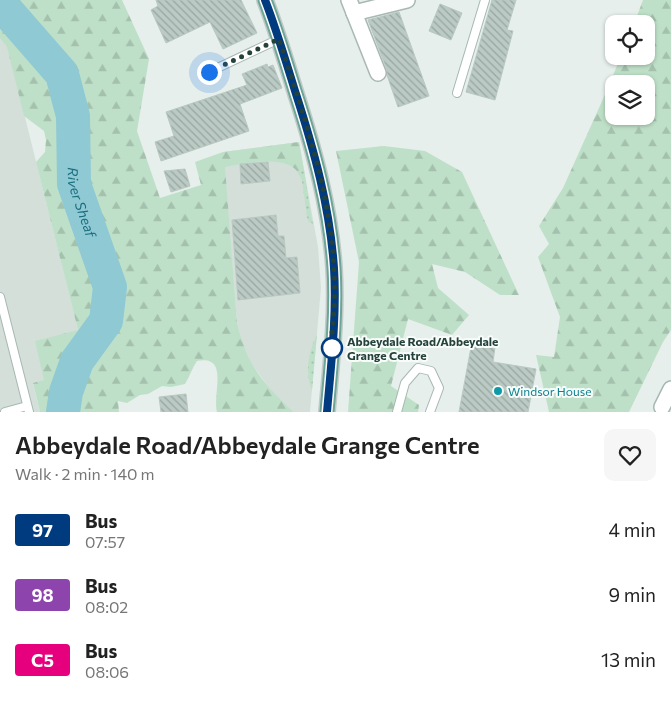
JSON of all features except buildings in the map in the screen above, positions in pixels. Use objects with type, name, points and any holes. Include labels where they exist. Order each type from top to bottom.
[{"type":"main road","points":[[265,0],[311,141],[320,176],[330,233],[334,268],[334,306],[327,412]]},
{"type":"street","points":[[378,73],[352,6],[407,0]]},
{"type":"street","points":[[662,407],[671,389]]},
{"type":"lane","points":[[457,93],[484,0]]},
{"type":"lane","points":[[209,72],[279,39]]},
{"type":"lane","points":[[0,297],[28,409],[5,412]]},
{"type":"lane","points":[[397,412],[405,383],[418,368],[430,371],[439,388],[430,412]]},
{"type":"shaded area","points":[[0,37],[7,45],[78,330],[44,381],[33,384],[40,412],[0,412]]},
{"type":"shaded area","points":[[299,142],[318,247],[321,288],[310,412],[294,412],[273,393],[251,363],[242,342],[237,322],[223,152]]},
{"type":"green space","points":[[0,0],[122,0],[149,59],[137,131],[160,198],[201,185],[195,162],[223,152],[299,142],[304,170],[297,171],[283,163],[273,162],[252,162],[225,167],[237,322],[241,337],[257,372],[273,392],[294,412],[217,412],[217,369],[207,361],[197,361],[185,384],[171,387],[162,386],[148,394],[140,395],[127,403],[118,401],[119,412],[40,412],[33,383],[44,380],[35,341],[78,330],[36,162],[45,152],[46,140],[44,131],[24,116],[7,47],[0,38]]},
{"type":"green space","points":[[643,0],[671,0],[671,330],[663,342],[629,412],[549,412],[536,355],[554,357],[560,317],[538,257],[549,244],[539,226],[563,188],[605,94],[605,125],[655,125],[655,75],[613,75],[617,65],[655,65],[655,15],[637,15]]},
{"type":"green space","points":[[384,146],[425,151],[462,172],[519,295],[500,295],[465,272],[432,264],[438,288],[469,315],[452,335],[408,319],[391,386],[419,405],[418,412],[348,412],[359,262],[336,151]]},
{"type":"green space","points":[[304,170],[313,224],[309,222],[307,217],[302,181],[297,171]]},
{"type":"green space","points":[[317,334],[312,390],[308,376],[308,361]]},
{"type":"waterway","name":"River Sheaf","points":[[0,3],[62,74],[73,116],[74,184],[110,287],[106,321],[77,361],[66,392],[63,412]]},
{"type":"bus line","name":"97","points":[[265,0],[311,141],[320,176],[330,233],[334,268],[334,306],[327,412]]},
{"type":"place","name":"Abbeydale Road/Abbeydale Grange Centre","points":[[332,348]]},
{"type":"place","name":"Windsor House","points":[[498,391]]},
{"type":"route","points":[[209,72],[279,39],[311,141],[320,176],[330,233],[334,268],[332,348]]}]
